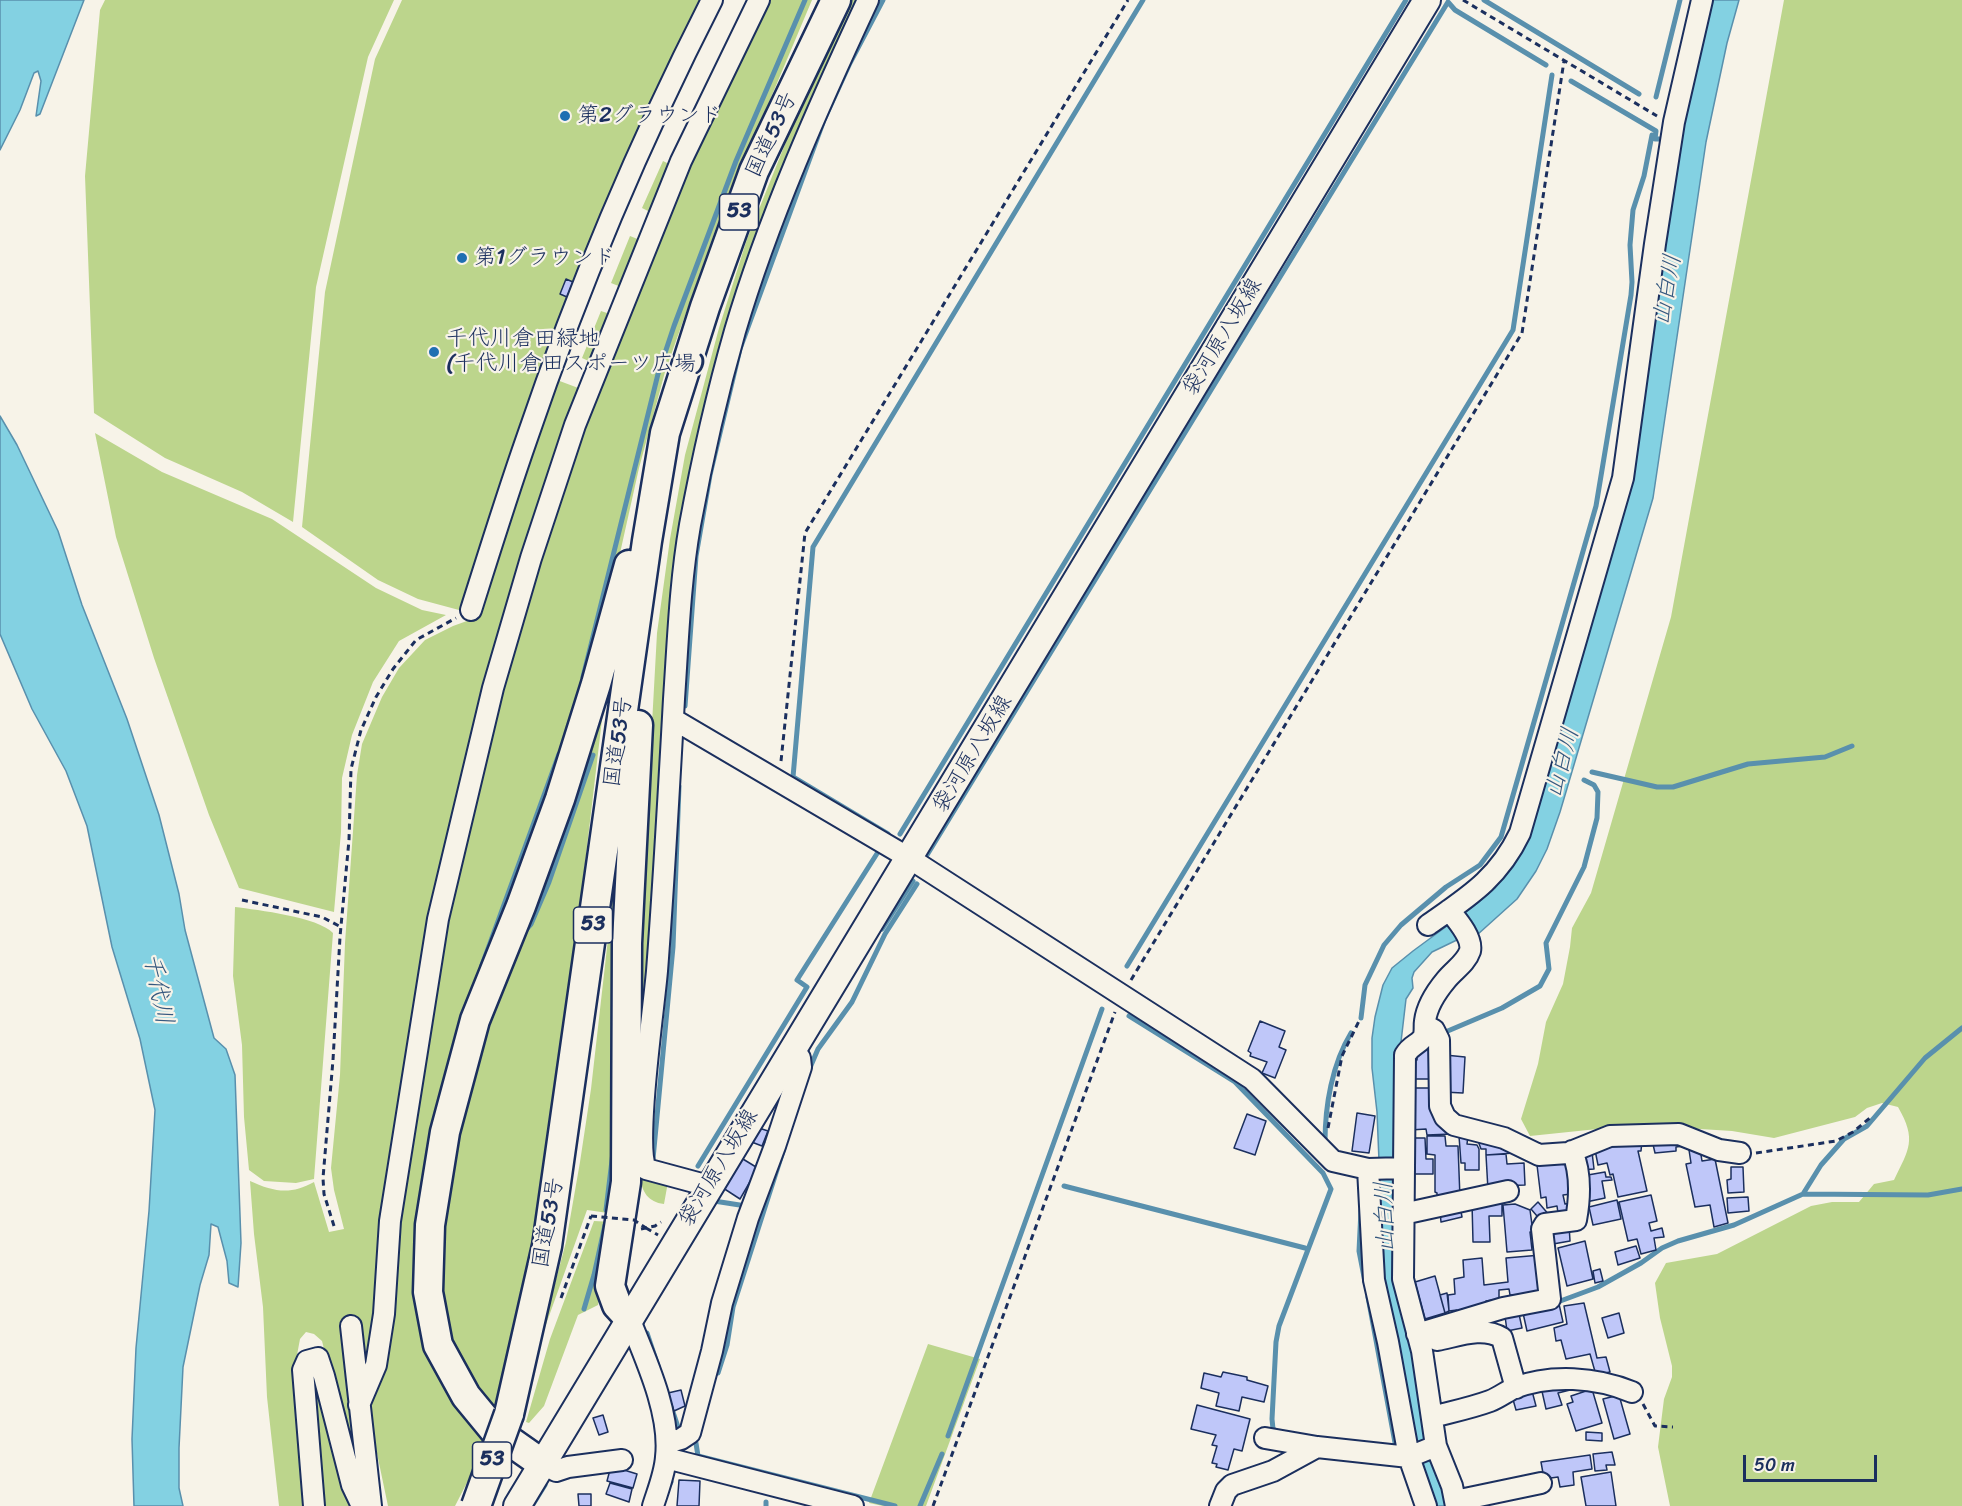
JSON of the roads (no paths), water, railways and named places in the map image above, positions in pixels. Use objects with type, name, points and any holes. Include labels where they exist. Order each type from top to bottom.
[{"type":"highway","name":"国道53号","points":[[476,1506],[508,1414],[548,1246],[647,541],[665,433],[705,307],[754,171],[836,0]]},
{"type":"highway","points":[[541,1463],[494,1430],[466,1396],[438,1345],[428,1292],[430,1225],[445,1132],[475,1020],[521,906],[560,799],[596,684],[665,433]]},
{"type":"highway","points":[[629,1318],[617,1305],[610,1286],[626,1182],[627,943],[647,541]]},
{"type":"main road","name":"袋河原八坂線","points":[[517,1506],[1427,0]]},
{"type":"street","points":[[471,610],[527,436],[575,308],[629,175],[712,0]]},
{"type":"street","points":[[359,1405],[376,1365],[384,1314],[390,1221],[438,919],[493,688],[531,558],[575,425],[681,161],[759,0]]},
{"type":"street","points":[[709,1185],[646,1168],[642,1161],[644,1112],[666,858],[680,601],[690,527],[709,432],[736,330],[770,228],[836,68],[868,0]]},
{"type":"street","points":[[1428,925],[1486,883],[1511,852],[1520,833],[1623,477],[1674,122],[1702,0]]},
{"type":"street","points":[[673,719],[909,858],[1252,1079],[1333,1161],[1368,1169],[1404,1168]]},
{"type":"street","points":[[1449,910],[1470,942],[1470,950],[1463,963],[1432,997],[1422,1039],[1411,1045],[1405,1054],[1403,1279],[1419,1340],[1436,1446],[1452,1486],[1456,1503],[1541,1482]]},
{"type":"street","points":[[1425,1025],[1434,1030],[1439,1040],[1440,1106],[1445,1117],[1454,1125],[1504,1138],[1539,1155],[1572,1151],[1610,1136],[1679,1134],[1702,1145],[1740,1153]]},
{"type":"street","points":[[667,1451],[690,1433],[722,1303],[748,1218],[801,1067],[800,1058],[792,1048]]},
{"type":"street","points":[[1419,1340],[1503,1308],[1550,1299],[1542,1229],[1545,1224],[1576,1220],[1578,1183],[1572,1151]]},
{"type":"street","points":[[1368,1169],[1374,1280],[1409,1457],[1426,1506]]},
{"type":"street","points":[[1403,1214],[1508,1191]]},
{"type":"street","points":[[629,1318],[653,1377],[665,1422],[667,1451],[653,1506]]},
{"type":"street","points":[[351,1326],[371,1506]]},
{"type":"street","points":[[1419,1340],[1482,1332],[1494,1333],[1502,1338],[1516,1388]]},
{"type":"street","points":[[314,1506],[303,1370],[307,1361],[318,1358],[352,1485],[362,1506]]},
{"type":"street","points":[[1432,1417],[1491,1400],[1516,1388],[1564,1379],[1596,1382],[1632,1392]]},
{"type":"street","points":[[1265,1438],[1317,1447],[1409,1457],[1436,1446]]},
{"type":"street","points":[[1220,1506],[1226,1491],[1232,1485],[1273,1471],[1317,1447]]},
{"type":"street","points":[[667,1451],[775,1486],[853,1506]]},
{"type":"street","points":[[541,1463],[556,1471],[568,1467],[622,1460]]},
{"type":"street","points":[[774,1506],[775,1486]]},
{"type":"water","points":[[0,0],[84,0],[40,114],[36,116],[41,81],[38,71],[34,73],[20,110],[0,150]]},
{"type":"water","name":"山白川","points":[[1712,0],[1739,0],[1727,43],[1706,142],[1653,498],[1560,812],[1547,849],[1536,871],[1517,899],[1477,935],[1461,938],[1432,952],[1414,972],[1413,988],[1406,999],[1399,1059],[1396,1236],[1448,1506],[1433,1506],[1413,1447],[1382,1281],[1377,1208],[1379,1161],[1377,1112],[1372,1068],[1375,1017],[1383,985],[1392,968],[1495,888],[1524,847],[1533,821],[1630,489],[1681,135],[1692,77]]},
{"type":"water","name":"千代川","points":[[0,416],[17,445],[58,531],[82,605],[127,719],[159,815],[179,894],[185,930],[214,1038],[226,1049],[235,1075],[241,1243],[238,1287],[229,1283],[227,1261],[218,1227],[211,1224],[209,1255],[200,1285],[183,1367],[179,1488],[183,1506],[134,1506],[132,1439],[136,1348],[149,1211],[155,1110],[140,1039],[112,947],[87,826],[66,771],[32,709],[0,634]]},
{"type":"waterway","points":[[583,677],[658,374],[736,161],[805,0]]},
{"type":"waterway","points":[[685,706],[696,556],[710,475],[740,349],[824,120],[850,63],[883,0]]},
{"type":"waterway","points":[[888,834],[793,777],[813,547],[1143,0]]},
{"type":"waterway","points":[[900,834],[1406,0]]},
{"type":"waterway","points":[[1484,0],[1639,94]]},
{"type":"waterway","points":[[1656,97],[1680,0]]},
{"type":"waterway","points":[[927,855],[1448,2],[1455,10],[1546,65]]},
{"type":"waterway","points":[[1127,966],[1513,330],[1552,75]]},
{"type":"waterway","points":[[1571,81],[1656,131],[1655,139],[1661,139]]},
{"type":"waterway","points":[[1361,1018],[1365,985],[1384,945],[1401,925],[1446,887],[1480,865],[1501,837],[1596,506],[1631,295],[1630,245],[1633,210],[1644,176],[1652,135]]},
{"type":"waterway","points":[[1592,772],[1657,787],[1673,787],[1748,764],[1825,757],[1852,746]]},
{"type":"waterway","points":[[482,965],[559,754]]},
{"type":"waterway","points":[[524,932],[531,924],[549,882],[593,755]]},
{"type":"waterway","name":"山白川","points":[[1443,1033],[1502,1008],[1540,986],[1549,969],[1546,943],[1584,867],[1597,818],[1598,792],[1594,785],[1584,780]]},
{"type":"waterway","points":[[653,1159],[673,947],[679,786]]},
{"type":"waterway","points":[[698,1166],[807,987],[797,980],[878,852]]},
{"type":"waterway","points":[[882,929],[913,881]]},
{"type":"waterway","points":[[809,1070],[818,1049],[852,1002],[885,934],[917,884]]},
{"type":"waterway","points":[[948,1436],[1102,1009]]},
{"type":"waterway","points":[[1129,1016],[1235,1082],[1323,1173],[1331,1189],[1279,1326],[1272,1419],[1273,1429],[1280,1433]]},
{"type":"waterway","points":[[1803,1194],[1821,1165],[1844,1139],[1867,1126],[1925,1058],[1962,1028]]},
{"type":"waterway","points":[[1325,1142],[1326,1114],[1334,1072],[1351,1033]]},
{"type":"waterway","points":[[718,1373],[727,1345],[733,1307],[784,1148]]},
{"type":"waterway","points":[[606,1210],[613,1152]]},
{"type":"waterway","points":[[1064,1186],[1305,1248]]},
{"type":"waterway","points":[[1555,1303],[1598,1287],[1641,1263],[1662,1248],[1734,1225],[1803,1194],[1928,1195],[1962,1189]]},
{"type":"waterway","points":[[714,1201],[746,1206]]},
{"type":"waterway","name":"山白川","points":[[1361,1210],[1359,1251],[1365,1282]]},
{"type":"waterway","points":[[584,1309],[605,1225]]},
{"type":"waterway","points":[[1368,1297],[1396,1448]]},
{"type":"waterway","points":[[647,1333],[658,1366]]},
{"type":"waterway","points":[[669,1400],[679,1430]]},
{"type":"waterway","points":[[695,1437],[698,1456],[895,1506]]},
{"type":"waterway","points":[[920,1506],[942,1454]]},
{"type":"waterway","points":[[532,1506],[545,1485]]},
{"type":"place","name":"第2グラウンド","points":[[565,116]]},
{"type":"place","name":"第1グラウンド","points":[[462,258]]},
{"type":"place","name":"千代川倉田緑地 (千代川倉田スポーツ広場)","points":[[434,352]]}]
